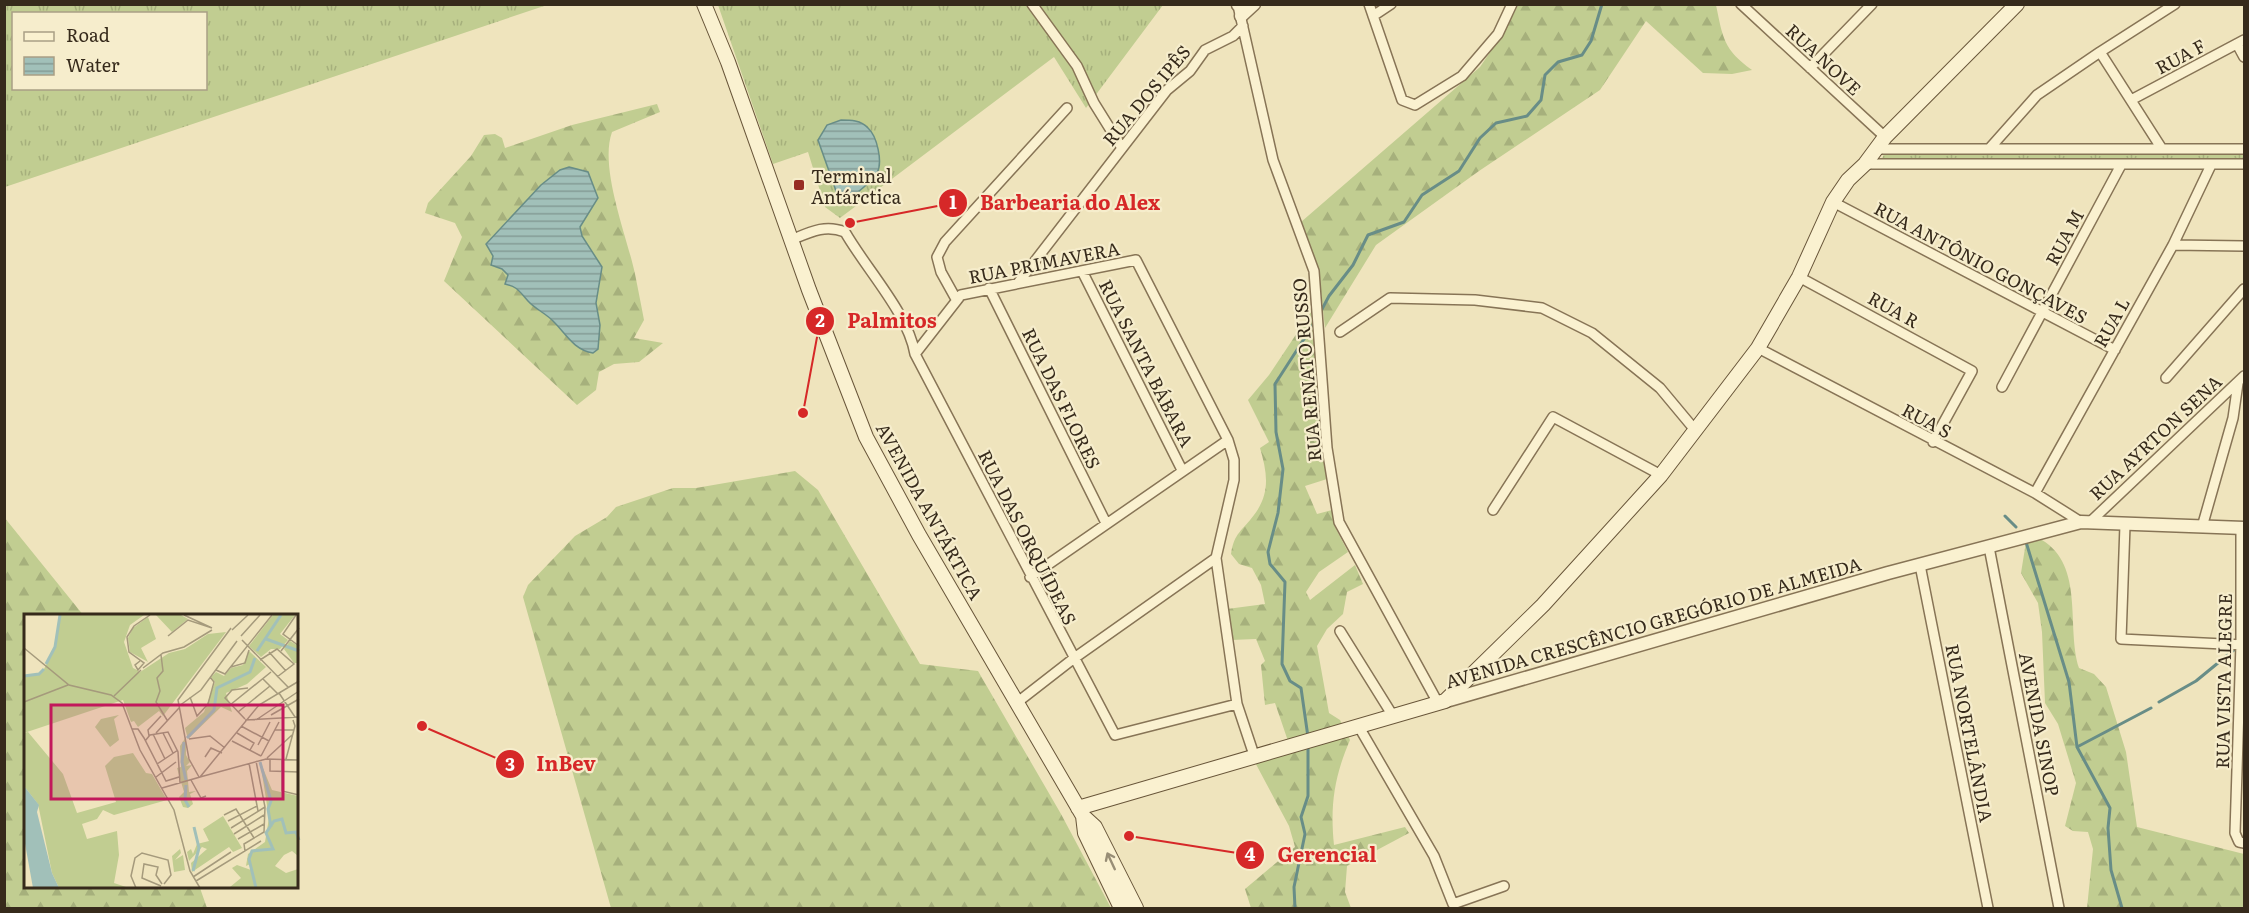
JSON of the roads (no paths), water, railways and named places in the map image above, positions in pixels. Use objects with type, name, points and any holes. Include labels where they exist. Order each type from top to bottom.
[{"type":"main road","name":"AVENIDA ANTÁRTICA","points":[[704,4],[728,62],[791,240],[866,437],[919,535],[1019,701],[1081,812],[1095,827],[1136,909]]},
{"type":"main road","points":[[1442,702],[1543,605],[1661,475],[1758,348],[1799,277],[1833,202],[1848,180],[1865,164],[1885,137],[2017,4]]},
{"type":"main road","name":"AVENIDA CRESCÊNCIO GREGÓRIO DE ALMEIDA","points":[[1081,812],[1442,702]]},
{"type":"main road","name":"AVENIDA ANTÁRTICA","points":[[1081,812],[1085,832],[1121,909]]},
{"type":"street","points":[[1032,4],[1077,66],[1094,104],[1122,148]]},
{"type":"street","points":[[1240,11],[1254,4]]},
{"type":"street","points":[[1370,4],[1402,100],[1415,105],[1462,76],[1498,34],[1512,4]]},
{"type":"street","points":[[1373,16],[1391,4]]},
{"type":"street","name":"RUA NOVE","points":[[1741,4],[1885,137]]},
{"type":"street","points":[[1810,68],[1872,4]]},
{"type":"street","points":[[1989,149],[2037,96],[2175,4]]},
{"type":"street","name":"RUA DOS IPÊS","points":[[1018,283],[1167,90],[1190,71],[1200,55],[1233,36],[1240,11]]},
{"type":"street","name":"RUA RENATO RUSSO","points":[[1240,11],[1274,160],[1314,271],[1327,448],[1340,522],[1369,577],[1442,702]]},
{"type":"street","points":[[2241,42],[2244,57]]},
{"type":"street","name":"RUA F","points":[[2131,100],[2241,42]]},
{"type":"street","points":[[2100,52],[2162,149]]},
{"type":"street","points":[[956,299],[941,272],[937,257],[945,242],[1067,108]]},
{"type":"street","points":[[1875,149],[2244,149]]},
{"type":"street","points":[[1865,164],[2244,164]]},
{"type":"street","name":"RUA M","points":[[2002,387],[2121,165]]},
{"type":"street","name":"RUA L","points":[[2035,493],[2173,245],[2211,165]]},
{"type":"street","name":"RUA ANTÔNIO GONÇAVES","points":[[1833,202],[2115,350]]},
{"type":"street","name":"RUA DAS ORQUÍDEAS","points":[[791,240],[821,228],[834,227],[845,232],[904,322],[913,340],[915,354],[1073,659],[1115,735],[1237,704]]},
{"type":"street","points":[[2173,245],[2244,246]]},
{"type":"street","name":"RUA PRIMAVERA","points":[[915,354],[956,299],[988,288],[1136,261],[1228,440]]},
{"type":"street","name":"RUA SANTA BÁBARA","points":[[1082,271],[1182,470]]},
{"type":"street","name":"RUA R","points":[[1799,277],[1972,371],[1934,442]]},
{"type":"street","name":"RUA DAS FLORES","points":[[988,288],[1106,523]]},
{"type":"street","points":[[2166,378],[2244,289]]},
{"type":"street","points":[[1340,332],[1390,298],[1475,300],[1542,308],[1593,333],[1660,388],[1695,430]]},
{"type":"street","name":"RUA S","points":[[1758,348],[2035,493],[2085,522]]},
{"type":"street","points":[[2202,527],[2241,380]]},
{"type":"street","name":"RUA AYRTON SENA","points":[[2085,522],[2241,380]]},
{"type":"street","points":[[1493,510],[1553,417],[1661,475]]},
{"type":"street","points":[[1030,577],[1228,440],[1234,460],[1234,480],[1216,558],[1237,704],[1255,758]]},
{"type":"street","name":"AVENIDA CRESCÊNCIO GREGÓRIO DE ALMEIDA","points":[[1442,702],[1920,565],[2085,522],[2243,528]]},
{"type":"street","points":[[2125,525],[2121,639],[2243,644]]},
{"type":"street","name":"RUA VISTA ALEGRE","points":[[2243,528],[2242,758],[2235,833],[2239,842],[2244,843]]},
{"type":"street","name":"AVENIDA SINOP","points":[[1989,547],[2059,909]]},
{"type":"street","points":[[1019,701],[1073,659],[1216,558]]},
{"type":"street","name":"RUA NORTELÂNDIA","points":[[1920,565],[1988,909]]},
{"type":"street","points":[[1340,631],[1393,716]]},
{"type":"street","points":[[1359,727],[1434,856],[1453,904],[1504,886]]},
{"type":"water","points":[[841,120],[859,122],[868,128],[876,143],[879,168],[871,181],[841,205],[818,140],[827,125]]},
{"type":"water","points":[[569,167],[588,172],[598,198],[580,227],[582,236],[602,267],[596,303],[600,325],[598,349],[593,353],[575,345],[551,319],[531,304],[518,290],[505,284],[508,275],[502,269],[491,265],[493,256],[486,244],[541,185],[560,170]]},
{"type":"waterway","points":[[1321,311],[1329,296],[1353,265],[1368,235],[1404,222],[1422,195],[1459,171],[1480,138],[1496,123],[1527,116],[1541,100],[1545,75],[1558,62],[1582,55],[1591,41],[1602,4]]},
{"type":"waterway","points":[[1308,737],[1301,688],[1290,681],[1282,664],[1285,582],[1270,564],[1268,552],[1278,513],[1283,469],[1276,432],[1275,384],[1315,322]]},
{"type":"waterway","points":[[2005,516],[2016,527]]},
{"type":"waterway","points":[[2026,542],[2069,682],[2077,747],[2110,808],[2108,828],[2111,870],[2122,908]]},
{"type":"waterway","points":[[2159,702],[2196,681],[2235,649]]},
{"type":"waterway","points":[[2077,747],[2151,708]]},
{"type":"waterway","points":[[1295,908],[1294,887],[1305,834],[1301,817],[1308,796],[1308,744]]},
{"type":"place","name":"Terminal Antárctica","points":[[799,185]]},
{"type":"place","name":"Barbearia do Alex","points":[[850,223]]},
{"type":"place","name":"Palmitos","points":[[803,413]]},
{"type":"place","name":"InBev","points":[[422,726]]},
{"type":"place","name":"Gerencial","points":[[1129,836]]}]
